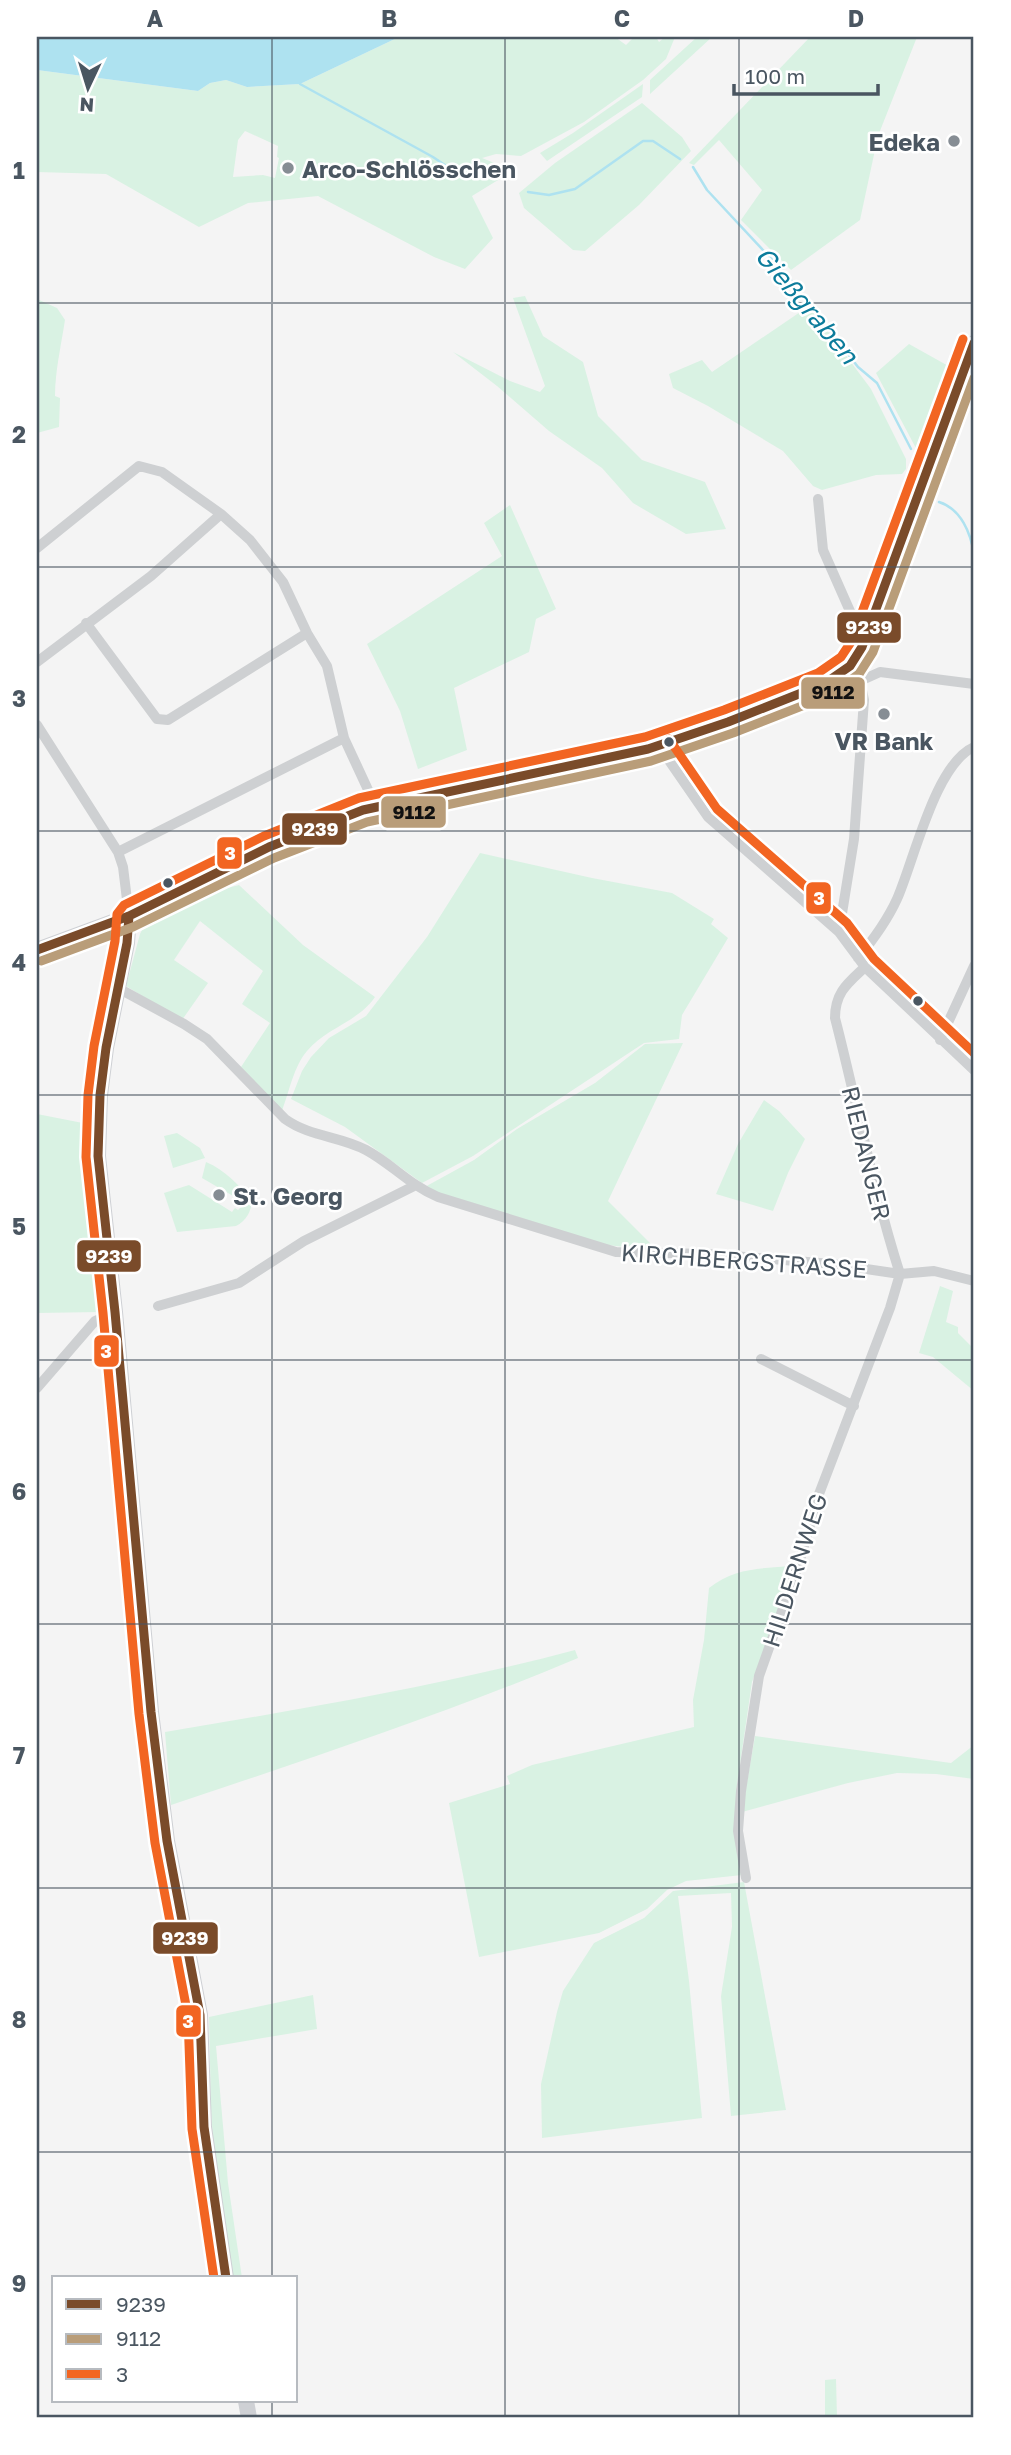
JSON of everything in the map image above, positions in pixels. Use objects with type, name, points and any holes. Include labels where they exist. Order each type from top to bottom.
[{"type":"main road","points":[[37,950],[128,916],[268,847],[376,807],[659,746],[824,684],[850,666],[862,647],[971,361],[974,343]]},
{"type":"main road","points":[[128,916],[127,943],[106,1048],[97,1126],[98,1156],[162,1810],[200,2015],[204,2127],[226,2276]]},
{"type":"street","points":[[37,548],[139,466],[162,471],[221,514],[250,540],[283,582],[307,634],[327,666],[344,738],[376,807]]},
{"type":"street","points":[[818,499],[822,550],[853,618]]},
{"type":"street","points":[[37,662],[151,576],[221,514]]},
{"type":"street","points":[[86,623],[157,719],[168,720],[307,634]]},
{"type":"street","points":[[839,932],[854,839],[864,700],[860,681],[850,666]]},
{"type":"street","points":[[860,681],[880,672],[974,684]]},
{"type":"street","points":[[37,726],[118,852],[123,867],[128,916]]},
{"type":"street","points":[[118,852],[344,738]]},
{"type":"street","points":[[659,746],[708,817],[839,932],[862,963],[974,1070]]},
{"type":"street","name":"RIEDANGER","points":[[900,1274],[869,1164],[835,1017],[836,999],[862,963],[896,901],[932,800],[963,753],[974,746]]},
{"type":"street","points":[[940,1040],[974,966]]},
{"type":"street","name":"KIRCHBERGSTRASSE","points":[[118,988],[207,1039],[285,1119],[298,1128],[346,1141],[367,1150],[415,1186],[438,1197],[616,1252],[708,1254],[836,1265],[900,1274]]},
{"type":"street","points":[[158,1307],[239,1283],[304,1241],[415,1186]]},
{"type":"street","points":[[900,1274],[934,1271],[974,1280]]},
{"type":"street","name":"HILDERNWEG","points":[[746,1878],[738,1831],[741,1791],[759,1676],[799,1563],[819,1494],[854,1406],[900,1274]]},
{"type":"street","points":[[37,1388],[95,1321],[115,1312]]},
{"type":"street","points":[[761,1359],[854,1406]]},
{"type":"green space","points":[[399,37],[615,37],[626,45],[634,37],[656,37],[659,42],[665,37],[675,37],[666,59],[643,80],[584,122],[521,156],[496,154],[482,158],[497,164],[503,177],[472,196],[493,238],[465,269],[434,257],[318,196],[248,203],[199,227],[106,174],[37,172],[37,70],[198,91],[210,83],[226,80],[247,87],[300,84]],"holes":[[[245,131],[278,146],[279,158],[275,178],[263,175],[233,177],[238,140]]]},
{"type":"green space","points":[[697,37],[712,37],[650,94],[650,80]]},
{"type":"green space","points":[[810,37],[917,37],[878,136],[860,220],[791,270],[741,220],[762,190],[719,140],[694,165],[689,163]]},
{"type":"green space","points":[[643,84],[642,97],[547,161],[540,153],[573,133]]},
{"type":"green space","points":[[642,103],[682,137],[691,151],[639,205],[585,251],[573,250],[524,208],[519,193],[555,163]]},
{"type":"green space","points":[[525,296],[543,336],[583,362],[598,416],[642,460],[705,482],[726,529],[686,534],[633,503],[602,468],[549,431],[453,352],[510,381],[540,392],[545,386],[513,298]]},
{"type":"green space","points":[[37,299],[57,308],[65,320],[55,387],[55,396],[60,398],[59,427],[37,433]]},
{"type":"green space","points":[[809,306],[871,389],[906,459],[906,469],[902,474],[876,475],[822,490],[813,486],[783,451],[673,388],[669,374],[702,360],[712,372]]},
{"type":"green space","points":[[909,344],[952,368],[918,452],[876,373]]},
{"type":"green space","points":[[510,505],[556,609],[536,619],[529,652],[454,688],[467,750],[418,769],[400,711],[367,644],[502,556],[484,523]]},
{"type":"green space","points":[[480,853],[672,893],[714,919],[711,924],[728,938],[682,1015],[679,1039],[644,1043],[473,1156],[422,1183],[345,1127],[291,1099],[302,1071],[311,1057],[329,1038],[366,1016],[427,937]]},
{"type":"green space","points":[[239,885],[303,945],[375,997],[360,1013],[323,1036],[302,1057],[282,1111],[241,1067],[270,1023],[242,1004],[263,971],[200,921],[174,960],[208,983],[182,1020],[126,986],[140,934],[147,920],[193,897]]},
{"type":"green space","points":[[683,1043],[608,1201],[652,1245],[649,1250],[599,1244],[423,1188],[474,1160],[517,1129],[595,1083],[645,1044]]},
{"type":"green space","points":[[764,1100],[779,1111],[805,1139],[773,1211],[716,1194],[738,1144]]},
{"type":"green space","points":[[37,1114],[93,1125],[106,1288],[106,1302],[100,1312],[37,1313]]},
{"type":"green space","points":[[177,1133],[200,1148],[205,1158],[173,1168],[164,1136]]},
{"type":"green space","points":[[206,1162],[225,1174],[247,1195],[252,1201],[249,1212],[243,1222],[236,1226],[177,1232],[164,1193],[189,1185],[232,1212],[241,1207],[238,1204],[240,1200],[202,1178]]},
{"type":"green space","points":[[940,1286],[953,1291],[946,1322],[958,1327],[958,1333],[974,1349],[974,1391],[933,1357],[919,1353]]},
{"type":"green space","points":[[788,1566],[792,1575],[752,1682],[736,1792],[742,1875],[686,1881],[667,1890],[647,1909],[599,1933],[479,1957],[449,1803],[510,1784],[507,1776],[532,1765],[694,1727],[693,1700],[704,1640],[709,1588],[737,1573]]},
{"type":"green space","points":[[575,1650],[578,1658],[478,1698],[171,1805],[165,1732],[422,1686]]},
{"type":"green space","points":[[755,1736],[951,1763],[974,1745],[974,1779],[897,1773],[848,1783],[742,1812]]},
{"type":"green space","points":[[744,1882],[786,2110],[731,2116],[721,1996],[732,1927],[731,1893],[678,1896],[702,2118],[542,2138],[541,2084],[557,2012],[563,1991],[594,1943],[644,1918],[673,1891]]},
{"type":"green space","points":[[313,1995],[317,2029],[216,2046],[228,2183],[242,2276],[233,2276],[215,2178],[209,2017]]},
{"type":"green space","points":[[836,2379],[837,2418],[825,2418],[825,2380]]},
{"type":"water","points":[[37,37],[399,37],[300,84],[247,87],[226,80],[210,83],[198,91],[37,70]]},
{"type":"waterway","name":"Gießgraben","points":[[300,84],[433,157],[464,178]]},
{"type":"waterway","name":"Gießgraben","points":[[528,192],[549,195],[575,189],[643,141],[653,141],[680,159]]},
{"type":"waterway","name":"Gießgraben","points":[[693,167],[707,190],[790,279],[858,367],[877,383],[911,449]]},
{"type":"waterway","name":"Gießgraben","points":[[939,502],[953,510],[964,523],[974,555]]},
{"type":"transit line","name":"3","points":[[214,2276],[192,2129],[188,2016],[155,1843],[139,1714],[103,1313],[86,1157],[88,1095],[94,1046],[115,941],[117,914],[124,905],[264,836],[359,798],[645,737],[818,673],[841,657],[851,642],[963,339]]},
{"type":"transit line","name":"9239","points":[[37,950],[129,916],[269,847],[363,810],[648,749],[728,722],[824,684],[850,666],[862,647],[974,343]]},
{"type":"transit line","name":"9112","points":[[41,961],[133,927],[274,858],[367,822],[651,761],[830,695],[859,674],[873,652],[974,378]]},
{"type":"transit line","name":"3","points":[[669,739],[717,809],[847,923],[874,959],[974,1053]]},
{"type":"transit line","name":"9239","points":[[129,916],[127,943],[106,1048],[100,1095],[98,1156],[115,1312],[151,1712],[167,1841],[200,2015],[204,2127],[226,2276]]},
{"type":"place","name":"Edeka","points":[[954,141]]},
{"type":"place","name":"Arco-Schlösschen","points":[[288,168]]},
{"type":"place","name":"VR Bank","points":[[884,714]]},
{"type":"place","name":"St. Georg","points":[[219,1195]]}]
